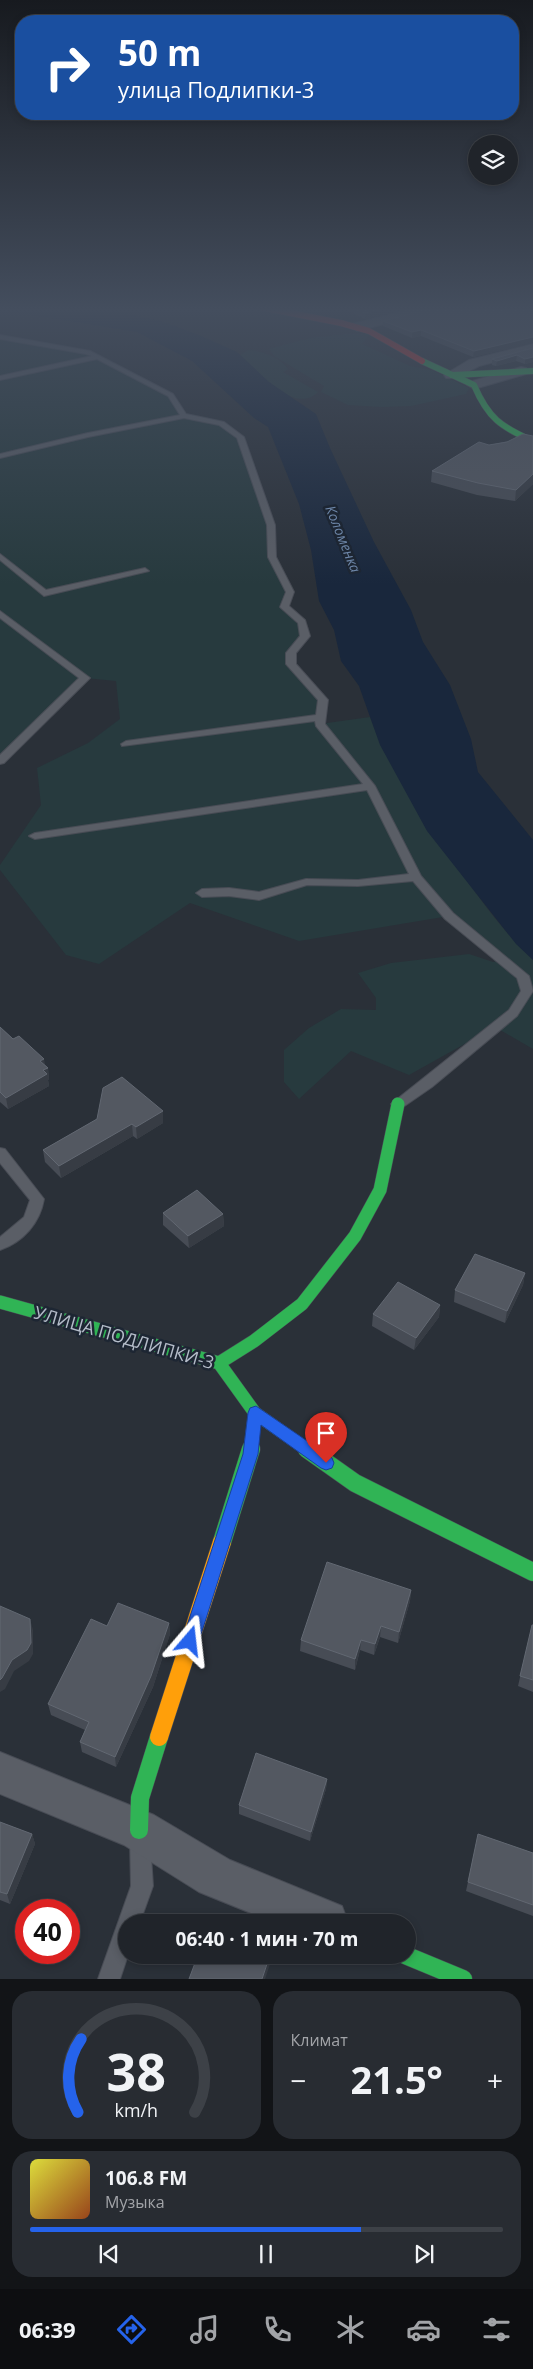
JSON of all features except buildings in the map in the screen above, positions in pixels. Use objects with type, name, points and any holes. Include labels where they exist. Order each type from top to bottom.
[{"type":"street","points":[[479,399],[499,426],[533,441]]},
{"type":"street","points":[[220,1363],[254,1341],[302,1304],[355,1236],[380,1190],[398,1104]]},
{"type":"street","name":"УЛИЦА ПОДЛИПКИ-3","points":[[0,1302],[220,1363],[256,1413],[354,1483],[533,1572]]},
{"type":"street","points":[[139,1830],[140,1798],[250,1454],[256,1413]]},
{"type":"street","points":[[0,1774],[139,1830],[215,1876],[307,1914]]},
{"type":"street","points":[[416,1960],[463,1979]]},
{"type":"lane","points":[[173,399],[184,416]]},
{"type":"lane","points":[[0,456],[88,435],[184,416],[221,422],[240,437],[271,525],[272,557],[290,592],[284,607],[302,622],[305,636],[290,652],[291,664],[323,700],[320,724],[370,786],[416,877],[449,916],[524,976],[528,991],[513,1013],[427,1084],[398,1104]]},
{"type":"lane","points":[[0,556],[44,594],[145,571]]},
{"type":"lane","points":[[0,614],[85,678],[0,761]]},
{"type":"lane","points":[[126,744],[322,717]]},
{"type":"lane","points":[[35,836],[370,786]]},
{"type":"lane","points":[[202,893],[229,892],[259,896],[306,882],[358,883],[416,877]]},
{"type":"lane","points":[[0,1153],[37,1199],[36,1211],[26,1227],[0,1244]]},
{"type":"lane","points":[[132,1914],[142,1886],[139,1830]]},
{"type":"lane","points":[[110,1979],[118,1954]]},
{"type":"green space","points":[[0,399],[174,399],[184,416],[221,422],[240,437],[271,525],[272,557],[290,592],[284,607],[302,622],[305,636],[291,653],[291,664],[323,700],[320,724],[370,717],[383,747],[415,803],[479,898],[533,960],[533,1049],[495,1027],[409,1075],[351,1051],[299,1099],[284,1082],[284,1050],[309,1028],[341,1009],[376,1010],[376,998],[358,973],[391,963],[469,954],[493,962],[503,960],[449,916],[299,941],[190,903],[99,964],[66,955],[0,870],[0,865],[41,805],[37,768],[88,743],[120,719],[116,681],[85,678],[0,761]]},
{"type":"green space","points":[[336,399],[441,399],[411,406],[348,405]]},
{"type":"water","name":"Коломенка","points":[[234,399],[294,399],[316,414],[374,542],[411,610],[423,642],[450,685],[471,739],[478,772],[533,840],[533,960],[516,944],[427,831],[380,745],[359,686],[341,661],[334,630],[319,601],[311,550],[299,504],[268,427],[254,418]]},
{"type":"traffic: fast","points":[[480,399],[496,421],[511,431],[533,441]]},
{"type":"traffic: fast","points":[[219,1363],[254,1341],[302,1304],[355,1236],[380,1190],[398,1104]]},
{"type":"traffic: fast","points":[[0,1302],[219,1363],[255,1413],[250,1454],[222,1542]]},
{"type":"traffic: fast","points":[[255,1413],[355,1483],[533,1572]]},
{"type":"traffic: fast","points":[[139,1830],[140,1798],[159,1737]]},
{"type":"traffic: fast","points":[[416,1960],[463,1979]]},
{"type":"traffic: slow","points":[[159,1737],[222,1542]]},
{"type":"route","points":[[190,1641],[250,1454],[256,1413],[326,1463]]}]
